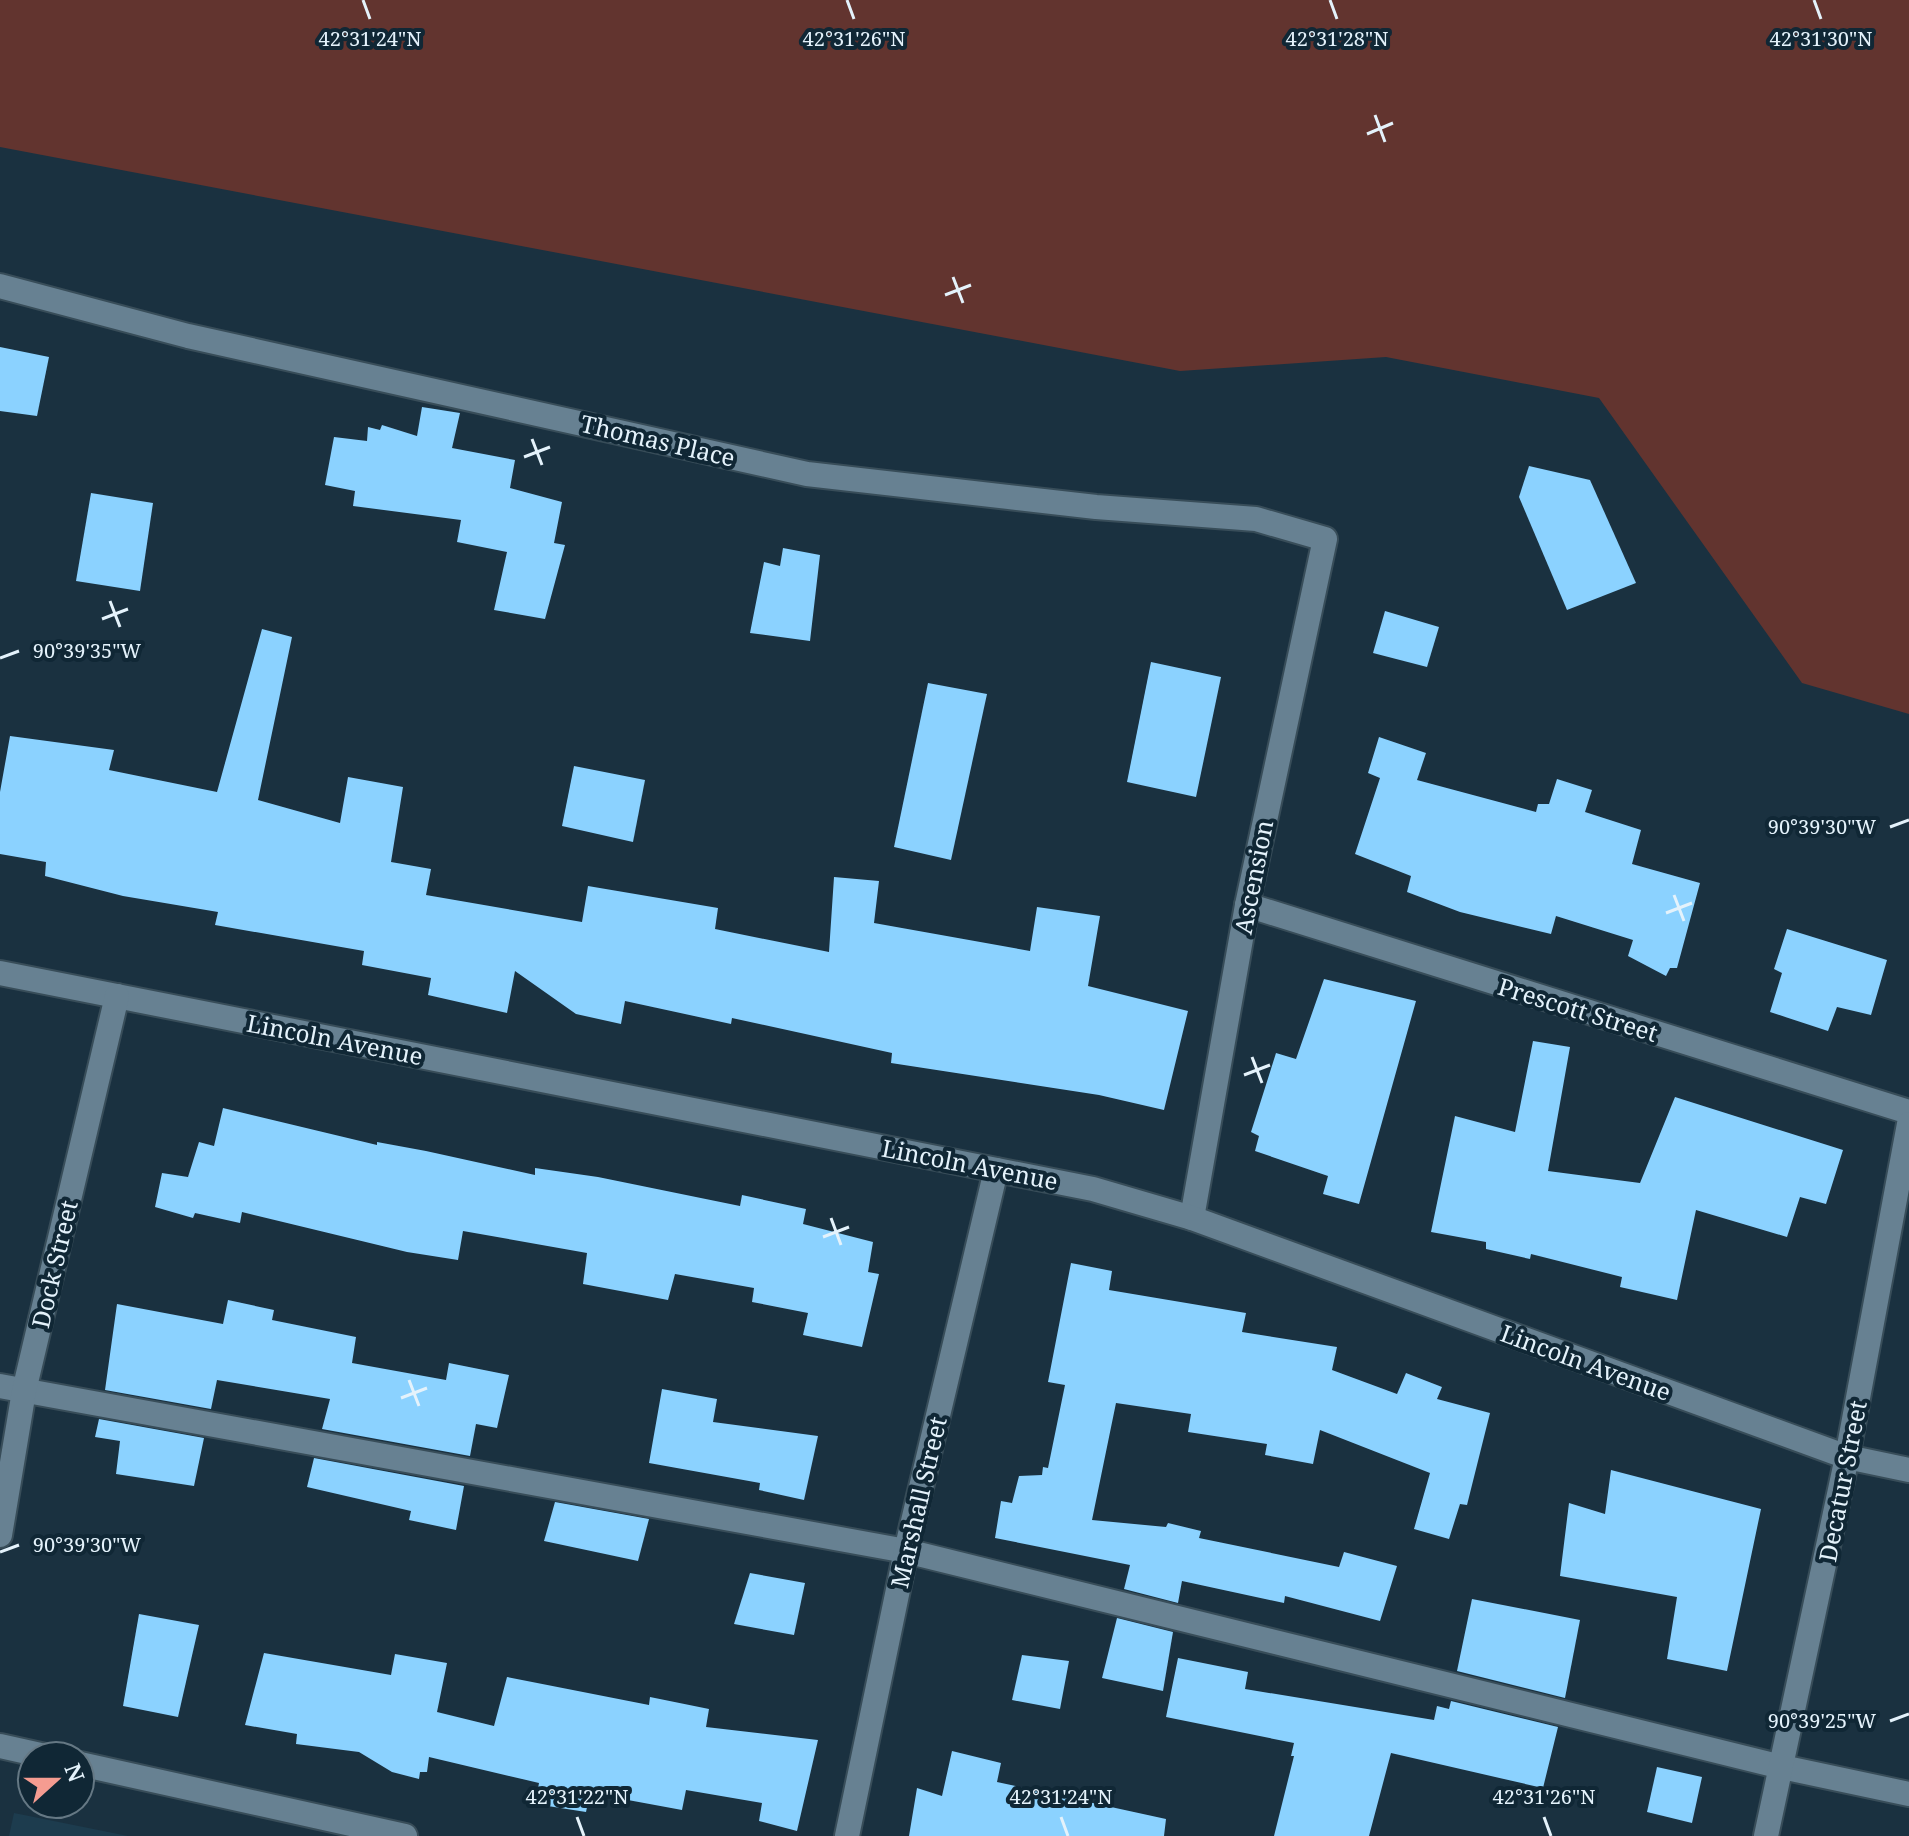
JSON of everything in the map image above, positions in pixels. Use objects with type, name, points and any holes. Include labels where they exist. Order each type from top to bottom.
[{"type":"street","name":"Thomas Place","points":[[0,286],[188,336],[807,474],[1096,507],[1256,519],[1325,539]]},
{"type":"street","name":"Ascension","points":[[1192,1218],[1247,905],[1325,539]]},
{"type":"street","name":"Prescott Street","points":[[1247,905],[1909,1112]]},
{"type":"street","name":"Lincoln Avenue","points":[[0,973],[1093,1189],[1192,1218],[1847,1457],[1909,1470]]},
{"type":"street","name":"Dock Street","points":[[0,1535],[24,1391],[117,996]]},
{"type":"street","name":"Decatur Street","points":[[1766,1836],[1847,1457],[1909,1124]]},
{"type":"street","name":"Marshall Street","points":[[847,1836],[906,1551],[996,1170]]},
{"type":"street","points":[[0,1386],[906,1551],[1782,1767],[1909,1794]]},
{"type":"street","points":[[96,1768],[405,1836]]},
{"type":"shaded area","points":[[0,0],[1909,0],[1909,714],[1802,683],[1599,398],[1386,357],[1180,371],[0,147]]},
{"type":"shaded area","points":[[14,1813],[16,1820],[49,1820],[128,1836],[9,1836]]},
{"type":"building","points":[[0,347],[49,357],[37,416],[0,411]]},
{"type":"building","points":[[422,407],[460,413],[452,448],[515,460],[510,488],[562,502],[554,543],[565,545],[545,619],[494,610],[507,552],[457,542],[461,520],[353,506],[355,491],[325,485],[334,437],[367,441],[368,427],[380,430],[382,425],[417,436]]},
{"type":"building","points":[[1529,466],[1590,480],[1636,583],[1567,610],[1519,497]]},
{"type":"building","points":[[91,493],[153,503],[140,591],[76,581]]},
{"type":"building","points":[[783,548],[820,555],[810,641],[750,633],[764,562],[780,566]]},
{"type":"building","points":[[1385,611],[1439,627],[1427,667],[1373,653]]},
{"type":"building","points":[[262,629],[292,637],[258,800],[340,823],[348,777],[403,787],[391,862],[431,869],[426,895],[582,922],[588,886],[718,908],[715,929],[829,952],[834,877],[879,881],[874,923],[1030,951],[1037,907],[1100,916],[1088,986],[1188,1011],[1164,1110],[1099,1095],[891,1063],[892,1053],[732,1018],[731,1024],[625,1001],[621,1024],[576,1014],[515,971],[507,1013],[428,995],[431,978],[362,965],[364,951],[215,925],[218,912],[123,896],[45,876],[46,862],[0,854],[0,792],[10,736],[114,750],[109,770],[217,792]]},
{"type":"building","points":[[1151,662],[1221,677],[1196,797],[1127,782]]},
{"type":"building","points":[[928,683],[987,694],[951,860],[894,847]]},
{"type":"building","points":[[1379,737],[1426,753],[1417,780],[1536,812],[1538,804],[1549,804],[1557,779],[1592,790],[1585,812],[1641,830],[1632,864],[1700,883],[1677,968],[1670,968],[1666,976],[1628,956],[1633,940],[1556,916],[1551,934],[1460,912],[1407,892],[1411,876],[1355,854],[1380,778],[1368,773]]},
{"type":"building","points":[[574,766],[645,780],[633,842],[562,826]]},
{"type":"building","points":[[1787,929],[1887,960],[1871,1015],[1837,1007],[1828,1031],[1770,1012],[1782,973],[1774,969]]},
{"type":"building","points":[[1324,979],[1416,1001],[1359,1204],[1323,1194],[1328,1176],[1255,1151],[1259,1136],[1251,1132],[1276,1053],[1296,1059]]},
{"type":"building","points":[[1533,1041],[1570,1047],[1548,1171],[1640,1183],[1675,1097],[1843,1150],[1826,1204],[1800,1197],[1787,1237],[1696,1210],[1677,1300],[1620,1287],[1622,1277],[1531,1254],[1530,1259],[1486,1249],[1486,1242],[1431,1232],[1455,1116],[1515,1132]]},
{"type":"building","points":[[223,1108],[377,1145],[377,1142],[426,1151],[535,1175],[535,1168],[598,1177],[740,1206],[742,1195],[806,1209],[803,1224],[873,1242],[868,1272],[879,1274],[862,1347],[803,1335],[808,1313],[752,1302],[754,1288],[675,1274],[668,1300],[583,1284],[587,1253],[463,1231],[458,1260],[407,1252],[242,1212],[240,1223],[195,1213],[193,1218],[155,1207],[162,1173],[188,1177],[199,1142],[214,1146]]},
{"type":"building","points":[[1071,1263],[1112,1271],[1109,1290],[1246,1313],[1242,1332],[1337,1347],[1332,1370],[1397,1394],[1406,1373],[1442,1387],[1437,1399],[1490,1413],[1467,1505],[1460,1504],[1449,1539],[1414,1529],[1430,1473],[1320,1430],[1313,1464],[1265,1455],[1267,1444],[1188,1432],[1191,1414],[1116,1403],[1092,1520],[1166,1527],[1168,1523],[1201,1531],[1199,1538],[1339,1567],[1344,1552],[1397,1566],[1380,1621],[1285,1596],[1284,1603],[1182,1581],[1178,1603],[1124,1589],[1130,1565],[995,1538],[1001,1501],[1012,1503],[1019,1476],[1042,1475],[1043,1467],[1048,1468],[1065,1385],[1048,1382]]},
{"type":"building","points":[[228,1300],[274,1310],[272,1320],[356,1337],[352,1363],[446,1380],[449,1363],[509,1375],[497,1428],[476,1424],[470,1456],[322,1429],[330,1399],[217,1380],[211,1409],[105,1390],[117,1304],[223,1324]]},
{"type":"building","points":[[662,1389],[717,1399],[713,1422],[818,1436],[804,1500],[759,1490],[760,1483],[649,1463]]},
{"type":"building","points":[[99,1419],[204,1438],[194,1486],[116,1474],[120,1441],[95,1437]]},
{"type":"building","points":[[314,1458],[464,1486],[456,1530],[409,1520],[411,1511],[307,1487]]},
{"type":"building","points":[[1611,1470],[1761,1509],[1727,1671],[1667,1659],[1677,1597],[1560,1576],[1569,1503],[1605,1514]]},
{"type":"building","points":[[555,1502],[649,1519],[638,1561],[544,1541]]},
{"type":"building","points":[[750,1573],[805,1583],[794,1635],[734,1624]]},
{"type":"building","points":[[1472,1599],[1580,1620],[1565,1698],[1457,1671]]},
{"type":"building","points":[[139,1614],[199,1625],[178,1717],[123,1706]]},
{"type":"building","points":[[1117,1618],[1173,1632],[1163,1691],[1102,1678]]},
{"type":"building","points":[[264,1653],[391,1675],[395,1654],[447,1663],[437,1712],[494,1726],[507,1677],[649,1705],[650,1697],[709,1709],[706,1727],[818,1740],[797,1831],[759,1821],[762,1803],[686,1790],[682,1810],[590,1793],[586,1812],[535,1804],[539,1783],[429,1757],[427,1772],[420,1772],[419,1779],[392,1772],[359,1752],[296,1744],[297,1734],[245,1725]]},
{"type":"building","points":[[1022,1655],[1069,1661],[1060,1709],[1012,1700]]},
{"type":"building","points":[[1178,1658],[1248,1672],[1245,1689],[1434,1720],[1437,1706],[1449,1709],[1451,1701],[1558,1727],[1543,1788],[1391,1753],[1369,1836],[1274,1836],[1294,1756],[1291,1756],[1294,1743],[1166,1717]]},
{"type":"building","points":[[952,1751],[1001,1763],[997,1782],[1166,1819],[1164,1836],[909,1836],[917,1788],[942,1796]]},
{"type":"building","points":[[1657,1767],[1702,1777],[1692,1823],[1647,1812]]}]
